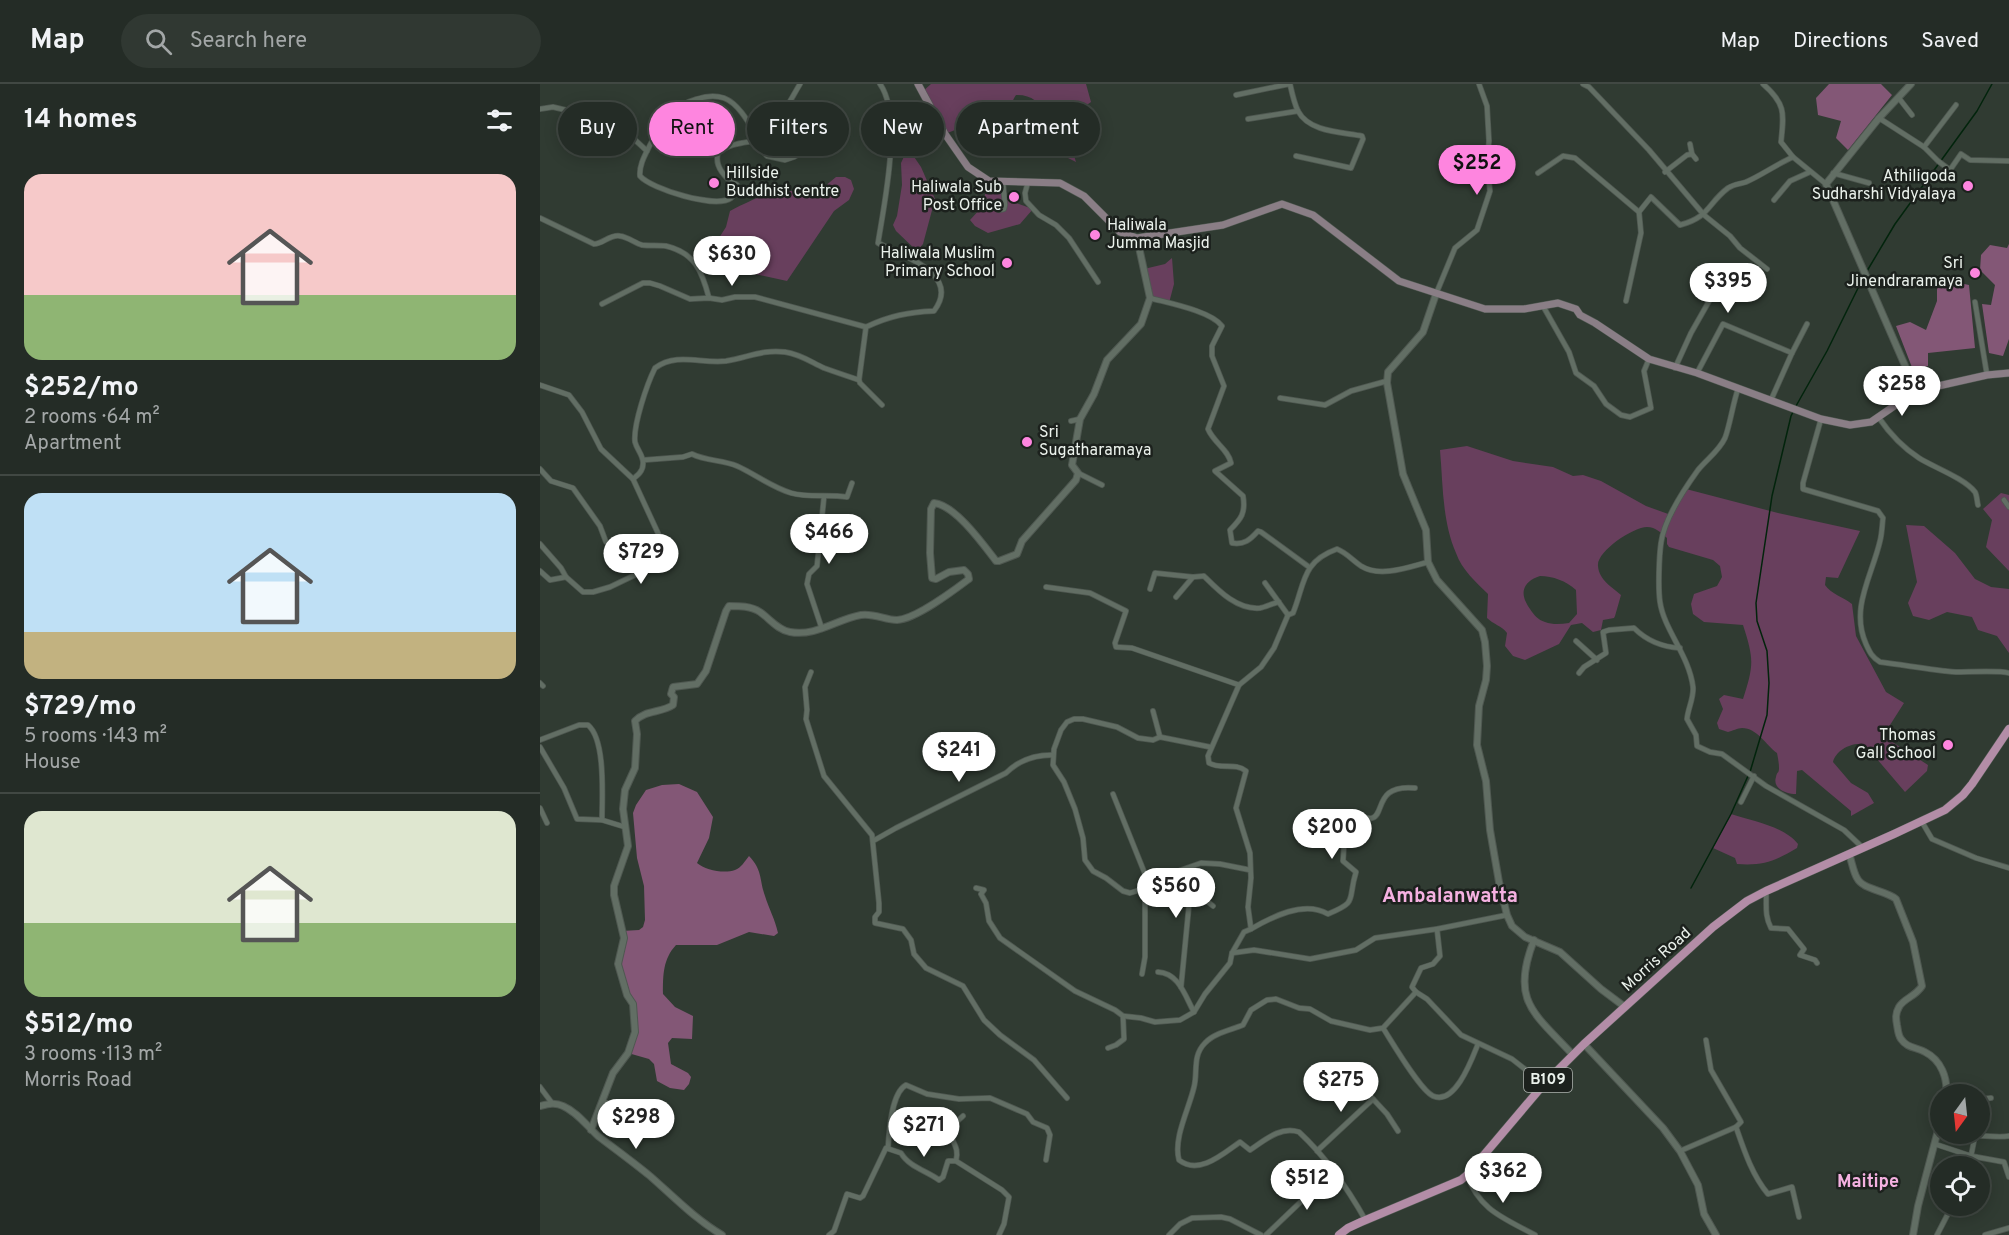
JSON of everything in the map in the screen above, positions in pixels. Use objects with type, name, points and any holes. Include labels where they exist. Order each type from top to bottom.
[{"type":"main road","points":[[918,84],[945,134],[968,167],[989,181],[1060,183],[1084,196],[1114,228],[1137,237],[1222,225],[1282,204],[1313,215],[1399,281],[1485,309],[1524,309],[1558,303],[1576,309],[1580,315],[1649,358],[1697,373],[1821,419],[1850,425],[1872,422],[1916,391],[1987,375],[2009,373]]},
{"type":"main road","name":"Morris Road","points":[[1339,1235],[1347,1228],[1461,1180],[1544,1084],[1584,1044],[1721,920],[1747,901],[1766,891],[1945,810],[1963,795],[2009,729]]},
{"type":"street","points":[[790,102],[800,84]]},
{"type":"street","points":[[602,304],[643,283],[660,286],[690,299],[722,300],[735,297],[755,297],[866,327],[885,318],[911,312],[934,311],[941,302],[940,284],[936,274],[878,243],[889,174],[891,124],[885,91],[880,84]]},
{"type":"street","points":[[1236,95],[1289,84],[1298,111],[1305,121],[1316,127],[1362,136],[1363,139],[1351,168],[1296,156]]},
{"type":"street","points":[[1479,84],[1487,106],[1489,141],[1487,164],[1490,191],[1477,230],[1455,248],[1423,332],[1388,372],[1387,381],[1403,474],[1426,530],[1428,562],[1437,580],[1482,630],[1485,642],[1486,680],[1479,706],[1477,745],[1486,781],[1490,830],[1499,882],[1512,926],[1525,937],[1560,952],[1625,1007]]},
{"type":"street","points":[[1583,84],[1649,150],[1665,172],[1704,215],[1731,236],[1740,248],[1767,268]]},
{"type":"street","points":[[1763,84],[1773,91],[1784,113],[1781,142],[1793,157],[1826,184],[1916,391]]},
{"type":"street","points":[[1826,184],[1833,172],[1911,84]]},
{"type":"street","points":[[747,121],[741,112],[726,99],[714,96],[683,103],[668,114],[661,124],[640,170],[644,180],[695,199],[714,202],[728,200],[733,196],[737,185],[725,176],[716,158],[718,153],[733,144],[747,142]]},
{"type":"street","points":[[1898,98],[1912,115]]},
{"type":"street","points":[[1924,147],[1956,105]]},
{"type":"street","points":[[540,109],[553,107],[574,112],[590,125],[620,126],[647,151]]},
{"type":"street","points":[[1248,119],[1298,111]]},
{"type":"street","points":[[1879,118],[1924,147],[1950,170],[1961,154],[1970,160],[2009,161]]},
{"type":"street","points":[[1690,144],[1692,154],[1696,159]]},
{"type":"street","points":[[1665,172],[1687,155],[1692,154]]},
{"type":"street","points":[[767,156],[785,160],[796,156]]},
{"type":"street","points":[[1538,173],[1563,156],[1575,158],[1639,212]]},
{"type":"street","points":[[1626,300],[1641,233],[1639,212],[1651,197],[1680,225],[1704,215],[1716,199],[1731,186],[1746,182],[1793,157]]},
{"type":"street","points":[[1774,200],[1790,181],[1810,172]]},
{"type":"street","points":[[1833,172],[1869,183]]},
{"type":"street","points":[[1028,182],[1025,193],[1026,201],[1039,215],[1056,225],[1069,238],[1098,282]]},
{"type":"street","points":[[977,203],[984,200],[999,210],[1004,209],[1003,183]]},
{"type":"street","points":[[540,218],[594,244],[600,244],[606,238],[619,235],[642,244],[665,246],[685,254],[691,257],[703,277],[709,298]]},
{"type":"street","points":[[1102,485],[1078,472],[1072,465],[1080,419],[1094,394],[1107,360],[1141,324],[1150,298],[1137,237]]},
{"type":"street","points":[[1675,368],[1712,296]]},
{"type":"street","points":[[1150,298],[1195,311],[1219,321],[1222,326],[1221,331],[1215,337],[1212,356],[1224,386],[1208,429],[1211,436],[1229,455],[1231,463],[1215,471],[1243,496],[1245,512],[1230,530],[1232,543],[1240,544],[1251,539],[1258,531],[1309,567]]},
{"type":"street","points":[[1975,302],[1987,375]]},
{"type":"street","points":[[1543,306],[1569,352],[1576,374],[1594,386],[1606,404],[1621,415],[1635,416],[1651,408],[1644,371],[1649,358]]},
{"type":"street","points":[[1697,373],[1722,324],[1792,353]]},
{"type":"street","points":[[1771,400],[1807,324]]},
{"type":"street","points":[[866,327],[859,380],[882,405]]},
{"type":"street","points":[[633,479],[643,467],[644,460],[635,441],[637,417],[650,377],[655,368],[662,363],[685,358],[698,361],[729,361],[760,352],[785,352],[801,356],[824,368],[859,380]]},
{"type":"street","points":[[1280,398],[1325,405],[1351,391],[1387,381]]},
{"type":"street","points":[[540,385],[569,395],[582,412],[601,449],[633,479],[663,544],[634,563],[633,568],[637,574],[610,587],[593,592],[583,592],[566,577],[540,544]]},
{"type":"street","points":[[1738,389],[1725,437],[1686,489],[1665,527],[1661,542],[1660,602],[1685,658],[1693,687],[1693,698],[1687,718],[1696,735],[1697,746],[1722,754],[1766,786],[1844,830],[1863,848]]},
{"type":"street","points":[[1879,418],[1900,443],[1975,492],[1978,505]]},
{"type":"street","points":[[1071,421],[1080,419]]},
{"type":"street","points":[[1821,419],[1808,462],[1803,489],[1878,511],[1883,518],[1880,541],[1860,608],[1860,627],[1872,657],[1880,662],[1954,671],[1982,673],[2004,671],[2009,673]]},
{"type":"street","points":[[644,460],[683,457],[692,454],[704,459],[735,465],[763,481],[792,493],[824,497],[847,497],[852,483]]},
{"type":"street","points":[[540,469],[552,481],[573,488],[600,526],[606,542]]},
{"type":"street","points":[[591,1130],[613,1073],[632,1045],[635,1032],[633,1004],[627,995],[618,964],[624,938],[614,886],[628,846],[623,809],[624,796],[635,768],[637,734],[635,721],[638,717],[652,711],[662,711],[673,705],[674,697],[671,694],[673,687],[697,684],[706,670],[729,606],[742,606],[758,611],[782,629],[792,633],[822,629],[861,615],[898,620],[919,613],[969,579],[964,570],[949,572],[936,579],[932,578],[930,542],[931,508],[934,503],[940,503],[969,525],[996,561],[999,561],[1017,554],[1022,541],[1076,480],[1078,472]]},
{"type":"street","points":[[822,629],[807,584],[809,574],[817,567],[824,497]]},
{"type":"street","points":[[2004,500],[2009,507]]},
{"type":"street","points":[[1251,929],[1248,907],[1251,878],[1250,853],[1236,808],[1246,771],[1242,767],[1215,767],[1209,763],[1210,747],[1239,685],[1253,675],[1264,662],[1276,643],[1288,615],[1293,613],[1309,567],[1328,552],[1337,549],[1351,556],[1361,566],[1378,571],[1428,562]]},
{"type":"street","points":[[540,572],[550,580],[566,577]]},
{"type":"street","points":[[1150,589],[1155,573],[1204,576],[1227,598],[1246,606],[1259,608],[1279,602]]},
{"type":"street","points":[[1176,597],[1193,577]]},
{"type":"street","points":[[1265,583],[1288,615]]},
{"type":"street","points":[[1046,588],[1090,593],[1126,611],[1115,643],[1116,647],[1132,648],[1239,685]]},
{"type":"street","points":[[1579,673],[1606,653],[1602,637],[1603,632],[1609,630],[1634,628],[1644,639],[1680,648]]},
{"type":"street","points":[[1576,642],[1597,660]]},
{"type":"street","points":[[811,672],[805,687],[806,719],[825,776],[872,835],[879,912],[875,917],[875,923],[903,929],[911,940],[914,954],[926,968],[963,986],[984,1020],[1034,1060],[1067,1098]]},
{"type":"street","points":[[1153,711],[1160,737]]},
{"type":"street","points":[[1210,747],[1160,737],[1153,740],[1138,738],[1117,727],[1074,718],[1067,722],[1061,730],[1052,755],[1053,765],[1064,782],[1075,809],[1083,838],[1085,860],[1093,871],[1123,891],[1130,893],[1143,889],[1149,884],[1201,863],[1250,870]]},
{"type":"street","points":[[540,740],[579,725],[588,725],[593,729],[602,774],[602,820]]},
{"type":"street","points":[[540,747],[564,788],[574,815],[578,819],[602,820],[625,827]]},
{"type":"street","points":[[873,841],[1006,773],[1014,765],[1028,758],[1052,755]]},
{"type":"street","points":[[1741,802],[1750,774]]},
{"type":"street","points":[[976,888],[984,890],[981,894],[989,921],[1000,938],[1075,991],[1123,1016],[1155,1022],[1180,1020],[1194,1012],[1230,963],[1232,953],[1244,932],[1288,912],[1312,908],[1328,914],[1346,906],[1351,900],[1356,872],[1343,861],[1350,818],[1353,815],[1372,818],[1377,815],[1382,800],[1392,790],[1401,786],[1415,788]]},
{"type":"street","points":[[1113,794],[1149,884],[1145,900],[1145,957],[1142,974]]},
{"type":"street","points":[[540,808],[547,823]]},
{"type":"street","points":[[1922,822],[1932,839],[1976,858],[2009,868]]},
{"type":"street","points":[[1850,854],[1857,880],[1890,894],[1896,899],[1913,942],[1922,986],[1917,994],[1902,1002],[1897,1009],[1899,1038],[1909,1047],[1925,1052],[1939,1063],[1945,1074],[1945,1084]]},
{"type":"street","points":[[1766,891],[1765,909],[1769,925],[1788,929],[1804,950],[1800,955],[1815,960],[1817,963]]},
{"type":"street","points":[[1181,987],[1189,905],[1203,898],[1213,906]]},
{"type":"street","points":[[1232,953],[1254,950],[1310,958],[1356,950],[1375,938],[1437,930],[1508,915]]},
{"type":"street","points":[[1437,930],[1440,956],[1433,964],[1421,968],[1412,987],[1427,999],[1461,1035],[1512,1059],[1544,1084]]},
{"type":"street","points":[[1534,940],[1522,979],[1526,999],[1573,1055]]},
{"type":"street","points":[[1158,972],[1166,972],[1174,976],[1194,1012]]},
{"type":"street","points":[[1366,1221],[1355,1201],[1317,1151],[1299,1132],[1291,1129],[1283,1130],[1250,1150],[1240,1142],[1209,1162],[1196,1166],[1184,1165],[1179,1161],[1182,1126],[1195,1085],[1195,1062],[1204,1043],[1215,1036],[1244,1025],[1251,1010],[1267,1000],[1276,999],[1299,1008],[1310,1009],[1331,1021],[1370,1030],[1383,1028],[1416,992]]},
{"type":"street","points":[[1108,1048],[1116,1046],[1124,1039],[1123,1016]]},
{"type":"street","points":[[1383,1028],[1417,1079],[1435,1097],[1445,1096],[1462,1081],[1478,1044]]},
{"type":"street","points":[[1680,1151],[1736,1127],[1741,1122],[1712,1070],[1706,1040]]},
{"type":"street","points":[[1584,1044],[1663,1128],[1680,1151],[1698,1185],[1704,1214],[1716,1235]]},
{"type":"street","points":[[1349,1074],[1388,1114],[1398,1131]]},
{"type":"street","points":[[829,1235],[834,1231],[847,1194],[860,1198],[863,1196],[888,1148],[890,1124],[896,1100],[901,1088],[906,1085],[927,1094],[959,1099],[990,1098],[1027,1114],[1033,1122],[1047,1128],[1050,1135],[1046,1160]]},
{"type":"street","points":[[540,1087],[552,1103]]},
{"type":"street","points":[[1317,1151],[1372,1098]]},
{"type":"street","points":[[601,1101],[650,1119]]},
{"type":"street","points":[[540,1106],[552,1103],[563,1106],[577,1115],[591,1130],[694,1216],[722,1235]]},
{"type":"street","points":[[956,1161],[952,1125],[963,1116]]},
{"type":"street","points":[[1736,1127],[1747,1159],[1762,1186],[1768,1194],[1792,1187],[1799,1217]]},
{"type":"street","points":[[1969,1155],[1975,1136],[1985,1135],[1992,1138],[2009,1136]]},
{"type":"street","points":[[1913,1235],[1918,1206],[1935,1144],[1969,1155],[2004,1162],[2009,1177]]},
{"type":"street","points":[[888,1148],[902,1153],[913,1166],[939,1180],[943,1177],[948,1161],[956,1161],[1002,1190],[1009,1197],[1004,1224],[999,1235]]},
{"type":"street","points":[[1169,1235],[1180,1224],[1192,1218],[1221,1217],[1264,1235],[1333,1171]]},
{"type":"street","points":[[1467,1175],[1472,1190],[1486,1208],[1535,1235]]},
{"type":"street","points":[[1937,1235],[1947,1216]]},
{"type":"street","points":[[1985,1235],[2009,1228]]},
{"type":"shaded area","points":[[931,84],[1086,84],[1091,102],[1036,102],[1026,96],[1016,95],[1013,102],[956,102],[956,130],[945,134],[944,102],[927,102],[922,92]]},
{"type":"shaded area","points":[[1829,84],[1881,84],[1892,95],[1848,150],[1836,138],[1841,121],[1818,115],[1816,98]]},
{"type":"shaded area","points":[[904,156],[913,156],[921,167],[935,199],[923,244],[917,251],[896,231],[893,225],[897,216],[902,185],[901,163]]},
{"type":"shaded area","points":[[1064,156],[1074,156],[1076,162]]},
{"type":"shaded area","points":[[836,177],[851,180],[854,189],[849,200],[834,211],[787,281],[750,273],[725,271],[718,262],[717,241],[726,227],[730,211],[772,193],[818,192]]},
{"type":"shaded area","points":[[989,181],[1003,183],[1007,200],[1033,209],[1020,224],[988,233],[975,226],[970,220],[981,208]]},
{"type":"shaded area","points":[[2009,244],[2009,339],[2003,356],[1989,353],[1982,304],[1991,305],[1995,285],[1980,270],[1981,255],[1990,245],[2007,248]]},
{"type":"shaded area","points":[[1172,258],[1174,284],[1169,303],[1150,298],[1144,269],[1165,264]]},
{"type":"shaded area","points":[[1940,279],[1969,285],[1975,348],[1928,353],[1928,366],[1913,370],[1896,326],[1910,322],[1926,330],[1937,301]]},
{"type":"shaded area","points":[[1467,446],[1513,461],[1553,467],[1573,476],[1583,475],[1601,481],[1646,506],[1671,515],[1686,489],[1860,531],[1838,578],[1826,577],[1825,585],[1852,604],[1856,636],[1886,692],[1904,703],[1883,736],[1928,765],[1927,771],[1905,792],[1865,745],[1855,744],[1846,748],[1833,762],[1851,783],[1868,793],[1874,803],[1851,816],[1851,811],[1802,770],[1797,771],[1796,794],[1778,788],[1775,781],[1779,770],[1777,753],[1752,731],[1742,728],[1728,732],[1719,729],[1717,723],[1723,709],[1719,699],[1724,695],[1743,699],[1751,670],[1751,654],[1743,625],[1704,622],[1693,614],[1691,604],[1694,594],[1717,586],[1722,577],[1720,566],[1713,560],[1669,547],[1667,538],[1653,528],[1641,528],[1616,541],[1599,560],[1601,575],[1621,595],[1614,618],[1603,620],[1601,630],[1593,632],[1582,623],[1571,625],[1559,644],[1525,660],[1513,656],[1505,646],[1507,633],[1487,618],[1488,594],[1462,565],[1451,541],[1444,502],[1440,450]],"holes":[[[1540,576],[1564,582],[1576,590],[1577,614],[1569,623],[1554,624],[1538,619],[1527,604],[1524,598],[1526,585]]]},
{"type":"shaded area","points":[[2001,493],[2009,495],[2009,571],[1986,547],[1992,520],[1983,509]]},
{"type":"shaded area","points":[[1906,525],[1924,526],[1955,553],[1975,579],[1991,587],[2009,589],[2009,653],[1997,636],[1978,630],[1972,617],[1947,612],[1929,620],[1913,616],[1908,603],[1917,582]]},
{"type":"shaded area","points":[[679,784],[697,792],[713,817],[709,838],[697,863],[705,868],[726,872],[739,868],[749,856],[759,871],[778,933],[774,936],[749,932],[717,945],[676,945],[668,956],[663,980],[663,994],[675,1007],[693,1016],[692,1039],[672,1038],[668,1043],[671,1064],[691,1077],[684,1090],[670,1088],[657,1081],[654,1064],[649,1059],[628,1053],[632,1045],[633,1004],[618,964],[622,931],[639,930],[643,927],[645,920],[644,886],[637,858],[633,813],[646,790],[662,785]]},
{"type":"shaded area","points":[[1731,814],[1776,828],[1792,838],[1798,844],[1797,848],[1768,862],[1737,864],[1735,858],[1713,848]]},
{"type":"waterway","points":[[1867,271],[1895,224],[1977,111],[1992,84]]},
{"type":"waterway","points":[[1796,406],[1827,351],[1863,278]]},
{"type":"waterway","points":[[1750,772],[1767,715],[1769,683],[1767,651],[1757,621],[1756,603],[1772,496],[1794,410]]},
{"type":"waterway","points":[[1691,888],[1731,814],[1748,776]]},
{"type":"place","name":"Hillside Buddhist centre","points":[[714,183]]},
{"type":"place","name":"Athiligoda Sudharshi Vidyalaya","points":[[1968,186]]},
{"type":"place","name":"Haliwala Sub Post Office","points":[[1014,197]]},
{"type":"place","name":"Haliwala Jumma Masjid","points":[[1095,235]]},
{"type":"place","name":"Haliwala Muslim Primary School","points":[[1007,263]]},
{"type":"place","name":"Sri Jinendraramaya","points":[[1975,273]]},
{"type":"place","name":"Sri Sugatharamaya","points":[[1027,442]]},
{"type":"place","name":"Thomas Gall School","points":[[1948,745]]},
{"type":"district","name":"Ambalanwatta","points":[[1450,897]]},
{"type":"district","name":"Maitipe","points":[[1868,1182]]}]
